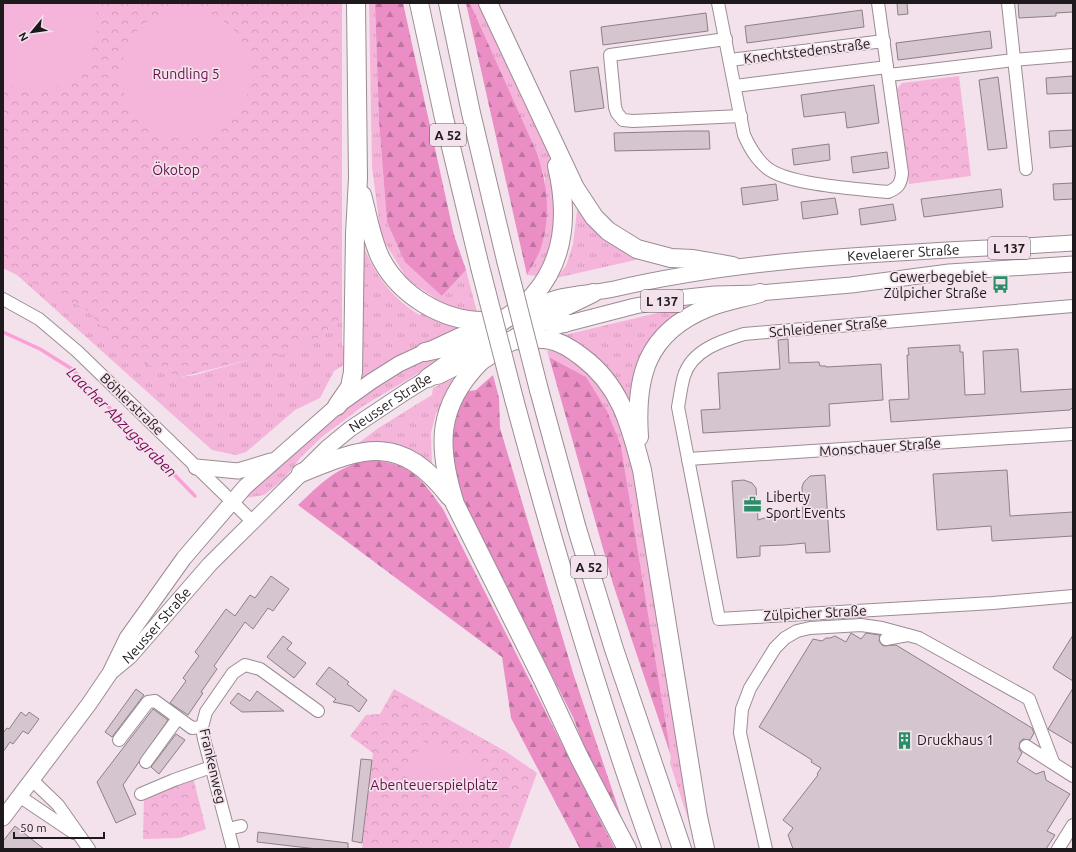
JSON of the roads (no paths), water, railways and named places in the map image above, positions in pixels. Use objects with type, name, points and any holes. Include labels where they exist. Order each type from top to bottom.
[{"type":"highway","points":[[337,406],[350,387],[354,372],[355,234],[358,178],[356,3]]},
{"type":"highway","name":"A 52","points":[[419,3],[444,118],[480,267],[551,537],[584,648],[626,776],[652,849]]},
{"type":"highway","name":"A 52","points":[[448,3],[471,112],[506,260],[539,390],[577,529],[614,649],[682,849]]},
{"type":"highway","points":[[488,3],[550,136],[584,203],[608,231],[627,244],[653,254],[733,266]]},
{"type":"highway","points":[[428,378],[477,342],[529,299],[543,282],[554,262],[562,238],[564,216],[562,190],[550,136]]},
{"type":"highway","points":[[358,178],[376,246],[391,273],[405,290],[422,303],[456,318],[482,321],[506,318],[565,323]]},
{"type":"highway","points":[[593,293],[558,310],[481,361],[473,368],[457,390],[449,407],[443,432],[443,454],[446,477],[455,504],[543,680],[579,757],[627,849]]},
{"type":"highway","points":[[705,849],[698,818],[642,470],[638,404],[642,374],[652,353],[664,336],[691,315],[709,308],[760,294]]},
{"type":"highway","points":[[425,352],[477,342],[550,340],[574,351],[595,366],[611,385],[622,406],[642,470]]},
{"type":"highway","points":[[301,473],[359,452],[374,450],[392,452],[409,458],[425,469],[440,484],[455,504]]},
{"type":"main road","name":"Kevelaerer Straße","points":[[733,266],[881,253],[954,251],[1073,243]]},
{"type":"main road","name":"Kevelaerer Straße","points":[[760,294],[852,285],[949,272],[1073,264]]},
{"type":"main road","name":"Neusser Straße","points":[[3,818],[89,704],[110,673],[120,650],[131,632],[184,558],[230,501],[273,461],[337,406],[399,364],[506,318],[558,298],[593,293],[666,277],[733,266]]},
{"type":"main road","name":"Neusser Straße","points":[[110,673],[130,656],[185,591],[326,448],[350,429],[428,378],[439,376],[511,341],[565,323],[635,306],[678,298],[715,294],[760,294]]},
{"type":"main road","points":[[196,467],[238,471],[273,461]]},
{"type":"street","points":[[718,3],[744,135],[753,154],[768,169],[789,177],[824,185],[888,192],[896,188],[901,182],[902,173],[888,71]]},
{"type":"street","name":"Knechtstedenstraße","points":[[878,3],[888,71]]},
{"type":"street","points":[[1008,3],[1026,169]]},
{"type":"street","name":"Knechtstedenstraße","points":[[726,39],[610,55],[615,107],[617,113],[623,120],[633,121],[741,116]]},
{"type":"street","name":"Knechtstedenstraße","points":[[730,60],[884,41]]},
{"type":"street","name":"Knechtstedenstraße","points":[[735,86],[1073,55]]},
{"type":"street","name":"Böhlerstraße","points":[[3,299],[39,319],[101,373],[252,522]]},
{"type":"street","name":"Schleidener Straße","points":[[688,459],[678,407],[684,375],[696,356],[716,343],[744,334],[1073,306]]},
{"type":"street","name":"Monschauer Straße","points":[[688,459],[1073,434]]},
{"type":"street","name":"Zülpicher Straße","points":[[688,459],[719,619],[993,603],[1073,596]]},
{"type":"street","points":[[766,849],[740,733],[742,709],[750,688],[775,648],[791,634],[810,628],[860,625],[882,628],[919,638],[1030,698],[1053,762]]},
{"type":"street","points":[[886,639],[908,635]]},
{"type":"street","name":"Frankenweg","points":[[233,849],[202,727],[206,712],[233,673],[245,665],[260,669],[318,711]]},
{"type":"street","points":[[119,740],[148,702],[155,701],[192,728],[202,727]]},
{"type":"street","points":[[146,762],[178,718]]},
{"type":"street","points":[[1026,746],[1073,776]]},
{"type":"street","points":[[141,794],[211,767]]},
{"type":"street","points":[[32,779],[58,805],[89,849]]},
{"type":"street","points":[[19,796],[82,838]]},
{"type":"street","points":[[1058,849],[1073,825]]},
{"type":"street","points":[[228,829],[241,826]]},
{"type":"waterway","name":"Laacher Abzugsgraben","points":[[3,332],[40,349],[72,369],[195,496]]},
{"type":"place","name":"Gewerbegebiet Zülpicher Straße","points":[[1000,285]]},
{"type":"place","name":"Liberty Sport Events","points":[[753,505]]},
{"type":"place","name":"Druckhaus 1","points":[[904,740]]},
{"type":"park label","name":"Rundling 5","points":[[186,74]]},
{"type":"park label","name":"Ökotop","points":[[176,170]]},
{"type":"park label","name":"Abenteuerspielplatz","points":[[434,785]]}]
